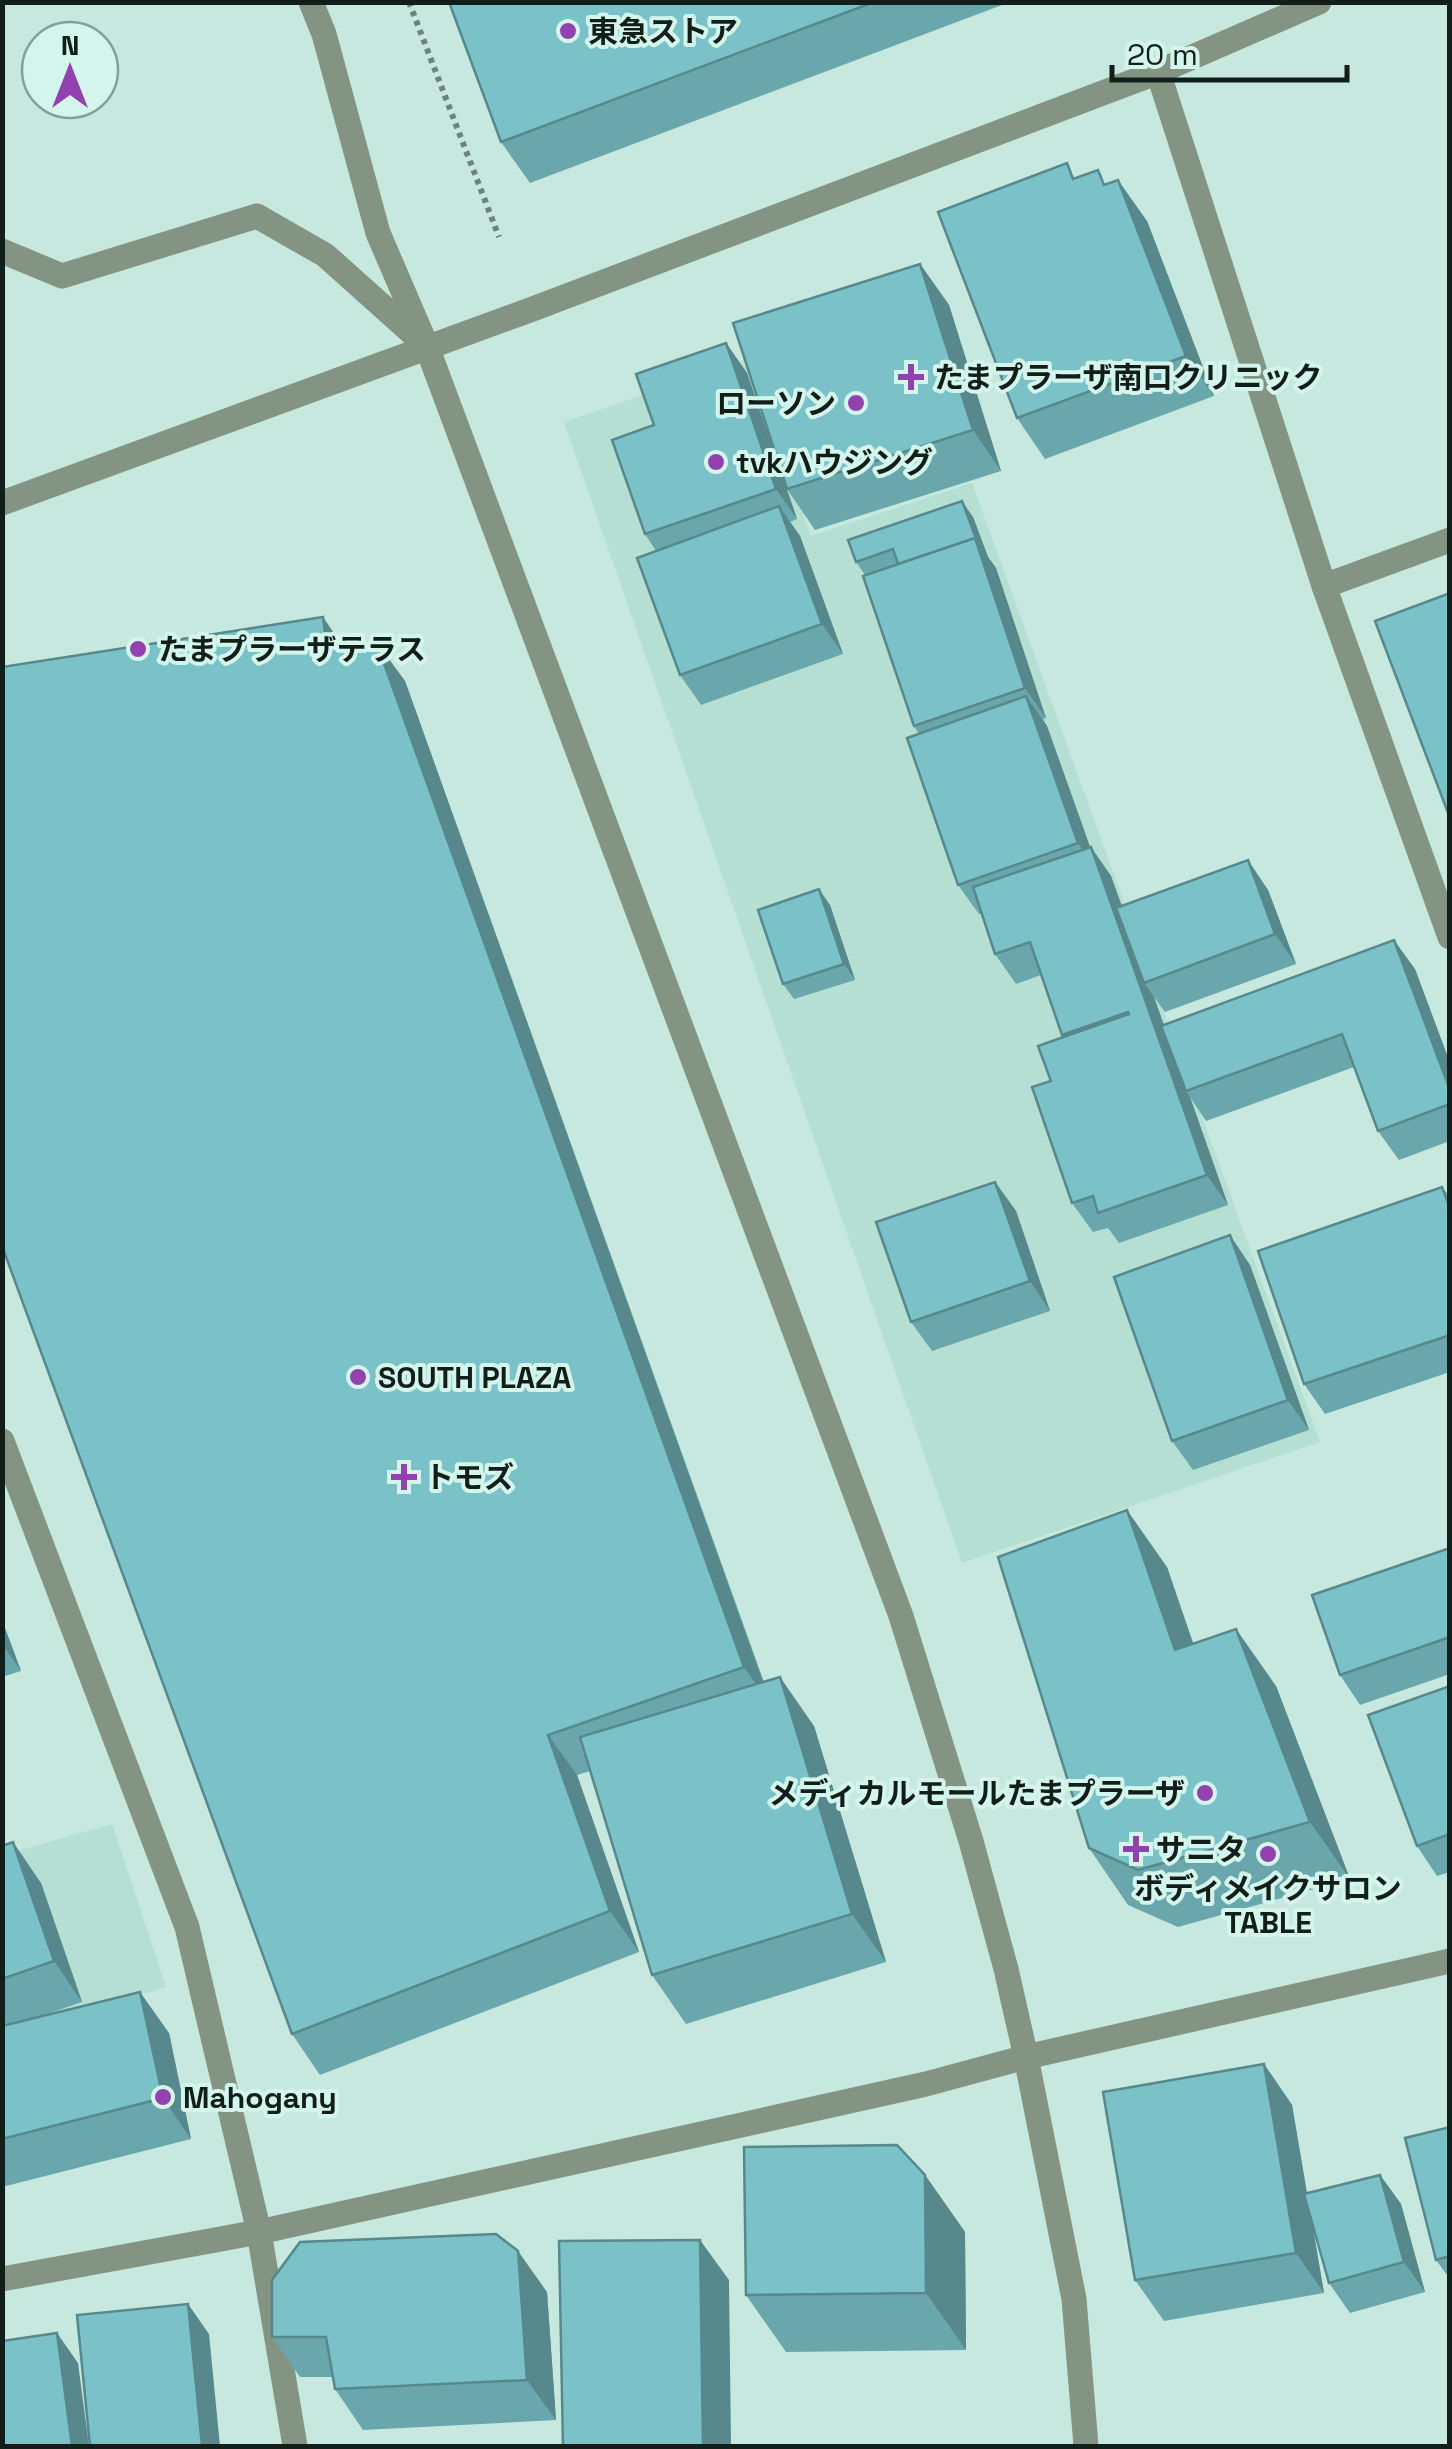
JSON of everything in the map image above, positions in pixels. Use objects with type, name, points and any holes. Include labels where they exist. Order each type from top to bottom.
[{"type":"street","points":[[310,2],[324,34],[378,233],[427,346],[901,1616],[971,1841],[1026,2056],[1074,2299],[1086,2446]]},
{"type":"street","points":[[2,502],[530,310],[1158,72],[1319,2]]},
{"type":"street","points":[[1158,72],[1324,586],[1450,937]]},
{"type":"street","points":[[2,251],[62,276],[257,216],[324,255],[427,346]]},
{"type":"street","points":[[1324,586],[1450,540]]},
{"type":"street","points":[[2,1441],[187,1927],[260,2232],[295,2446]]},
{"type":"street","points":[[2,2279],[260,2232],[926,2084],[1026,2056],[1450,1961]]},
{"type":"path","points":[[409,2],[499,236]]},
{"type":"shaded area","points":[[750,358],[811,536],[972,483],[1320,1442],[962,1563],[564,422]]},
{"type":"shaded area","points":[[112,1824],[166,1987],[3,2036],[3,1855]]},
{"type":"building","points":[[449,2],[874,2],[501,142]]},
{"type":"building","points":[[1067,163],[1073,179],[1098,170],[1104,185],[1118,180],[1186,356],[1017,418],[938,212]]},
{"type":"building","points":[[920,264],[973,430],[787,489],[733,323]]},
{"type":"building","name":"tvkハウジング","points":[[726,343],[776,489],[645,534],[612,440],[654,425],[636,374]]},
{"type":"building","points":[[962,501],[977,541],[975,538],[898,564],[893,549],[856,562],[848,540]]},
{"type":"building","points":[[779,506],[822,624],[680,675],[637,558]]},
{"type":"building","points":[[975,538],[1025,688],[914,726],[863,576]]},
{"type":"building","points":[[1450,593],[1450,818],[1375,621]]},
{"type":"building","name":"SOUTH PLAZA","points":[[323,617],[327,649],[376,641],[744,1667],[548,1735],[610,1911],[292,2034],[2,1246],[2,667]]},
{"type":"building","points":[[1026,696],[1078,843],[958,885],[907,738]]},
{"type":"building","points":[[1091,847],[1207,1175],[1098,1213],[1093,1196],[1072,1203],[1032,1087],[1051,1081],[1038,1046],[1129,1014],[1062,1035],[1030,942],[995,954],[973,887]]},
{"type":"building","points":[[1248,860],[1275,934],[1144,983],[1116,908]]},
{"type":"building","points":[[819,889],[844,964],[783,984],[758,910]]},
{"type":"building","points":[[1394,940],[1450,1090],[1450,1104],[1378,1131],[1342,1034],[1186,1091],[1161,1026]]},
{"type":"building","points":[[995,1182],[1030,1281],[911,1322],[876,1222]]},
{"type":"building","points":[[1442,1187],[1450,1208],[1450,1335],[1304,1384],[1258,1251]]},
{"type":"building","points":[[1230,1235],[1288,1400],[1172,1441],[1114,1277]]},
{"type":"building","name":"メディカルモールたまプラーザ","points":[[1127,1510],[1175,1650],[1236,1629],[1310,1822],[1138,1870],[1089,1848],[998,1557]]},
{"type":"building","points":[[1450,1548],[1450,1637],[1340,1675],[1312,1595]]},
{"type":"building","points":[[780,1677],[852,1914],[652,1975],[580,1737]]},
{"type":"building","points":[[1450,1686],[1450,1834],[1417,1846],[1368,1715]]},
{"type":"building","points":[[13,1842],[54,1961],[2,1979],[2,1846]]},
{"type":"building","points":[[140,1992],[163,2098],[2,2139],[2,2026]]},
{"type":"building","points":[[1264,2064],[1296,2253],[1135,2280],[1103,2092]]},
{"type":"building","points":[[1450,2127],[1450,2256],[1436,2260],[1405,2138]]},
{"type":"building","points":[[897,2145],[925,2175],[926,2293],[746,2295],[744,2147]]},
{"type":"building","points":[[1380,2175],[1404,2262],[1329,2283],[1304,2194]]},
{"type":"building","points":[[496,2234],[518,2251],[527,2380],[335,2389],[326,2337],[272,2337],[272,2280],[300,2242]]},
{"type":"building","points":[[700,2240],[703,2446],[563,2446],[559,2241]]},
{"type":"building","points":[[188,2304],[202,2446],[90,2446],[77,2315]]},
{"type":"building","points":[[57,2333],[72,2446],[2,2446],[2,2341]]},
{"type":"place","name":"東急ストア","points":[[568,31]]},
{"type":"place","name":"たまプラーザ南口クリニック","points":[[911,377]]},
{"type":"place","name":"ローソン","points":[[856,403]]},
{"type":"place","name":"tvkハウジング","points":[[716,462]]},
{"type":"place","name":"たまプラーザテラス","points":[[138,649]]},
{"type":"place","name":"SOUTH PLAZA","points":[[358,1377]]},
{"type":"place","name":"トモズ","points":[[404,1477]]},
{"type":"place","name":"メディカルモールたまプラーザ","points":[[1205,1793]]},
{"type":"place","name":"サニタ","points":[[1136,1849]]},
{"type":"place","name":"ボディメイクサロン TABLE","points":[[1268,1854]]},
{"type":"place","name":"Mahogany","points":[[163,2097]]}]
